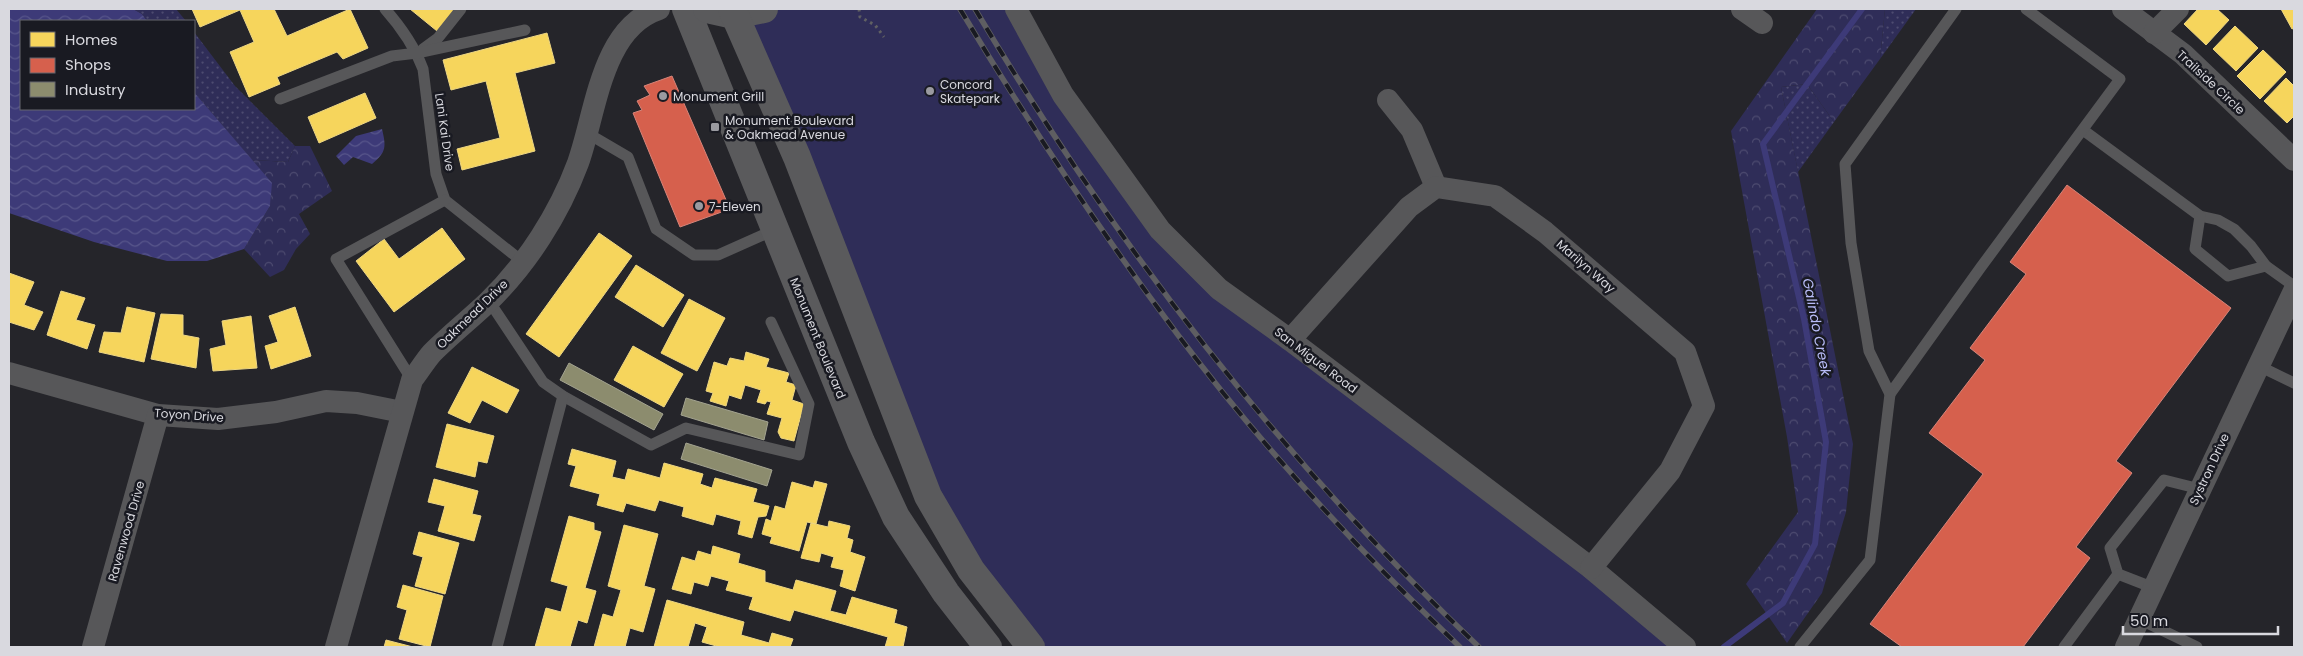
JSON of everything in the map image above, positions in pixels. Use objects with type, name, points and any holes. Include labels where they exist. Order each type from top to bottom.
[{"type":"main road","name":"Monument Boulevard","points":[[686,9],[861,442],[896,517],[946,593],[988,647]]},
{"type":"main road","points":[[707,9],[733,12],[764,9]]},
{"type":"main road","points":[[733,12],[797,157],[928,496],[971,570],[1030,647]]},
{"type":"street","name":"Oakmead Drive","points":[[336,647],[412,380],[432,354],[489,301],[523,262],[555,213],[578,163],[608,63],[632,24],[659,9]]},
{"type":"street","name":"San Miguel Road","points":[[1016,9],[1063,95],[1160,230],[1219,289],[1290,340],[1591,568],[1685,647]]},
{"type":"street","points":[[1742,9],[1762,23]]},
{"type":"street","name":"Trailside Circle","points":[[2123,9],[2183,54],[2294,160]]},
{"type":"street","points":[[2154,33],[2178,9]]},
{"type":"street","points":[[1290,340],[1409,207],[1436,187],[1412,130],[1388,100]]},
{"type":"street","name":"Marilyn Way","points":[[1436,187],[1494,196],[1545,232],[1685,352],[1704,406],[1670,471],[1591,568]]},
{"type":"street","name":"Systron Drive","points":[[2126,647],[2294,291]]},
{"type":"street","name":"Toyon Drive","points":[[9,374],[158,415],[218,418],[276,412],[326,401],[358,403],[402,412]]},
{"type":"street","name":"Ravenwood Drive","points":[[93,647],[158,415]]},
{"type":"lane","name":"Lani Kai Drive","points":[[385,9],[401,28],[417,53],[423,69],[436,174],[445,200]]},
{"type":"lane","points":[[417,53],[438,38],[461,9]]},
{"type":"lane","points":[[1890,394],[1869,351],[1851,243],[1844,164],[1956,9]]},
{"type":"lane","points":[[1800,647],[1870,560],[1890,394],[2120,79],[2026,9]]},
{"type":"lane","points":[[280,99],[392,56],[417,53],[525,30]]},
{"type":"lane","points":[[2083,130],[2200,216],[2218,220],[2234,229],[2251,246],[2266,266],[2294,286]]},
{"type":"lane","points":[[587,133],[628,156],[656,229],[694,255],[718,255],[774,230]]},
{"type":"lane","points":[[412,380],[336,259],[445,200],[523,262]]},
{"type":"lane","points":[[2200,216],[2195,249],[2228,276],[2266,266]]},
{"type":"lane","points":[[489,301],[543,382],[563,396],[651,445],[686,428],[799,454],[809,404],[771,322]]},
{"type":"lane","points":[[2259,366],[2294,383]]},
{"type":"lane","points":[[497,647],[563,396]]},
{"type":"lane","points":[[2118,574],[2110,548],[2164,480],[2200,489]]},
{"type":"lane","points":[[2118,574],[2154,588]]},
{"type":"lane","points":[[2064,647],[2118,574]]},
{"type":"lane","points":[[2139,619],[2190,646]]},
{"type":"path","points":[[859,9],[860,17],[875,25],[884,38]]},
{"type":"green space","points":[[133,9],[176,9],[185,20],[146,20],[142,14]]},
{"type":"green space","points":[[764,9],[1016,9],[1160,230],[1685,647],[1031,647],[971,570],[734,15]]},
{"type":"green space","points":[[1817,9],[1885,9],[1880,59],[1834,122],[1807,84],[1781,87],[1853,444],[1846,512],[1822,593],[1787,643],[1746,584],[1798,512],[1787,437],[1731,131]]},
{"type":"green space","points":[[1885,9],[1916,9],[1880,59]]},
{"type":"green space","points":[[195,33],[235,86],[295,146],[288,162],[252,160],[195,93]]},
{"type":"green space","points":[[1807,84],[1834,122],[1798,172],[1781,87]]},
{"type":"green space","points":[[295,146],[310,146],[332,191],[299,214],[310,234],[296,249],[284,270],[270,277],[244,249],[270,206],[271,183],[252,160],[288,162]]},
{"type":"water","points":[[9,9],[133,9],[142,14],[146,20],[20,20],[20,110],[195,110],[195,93],[272,183],[270,206],[244,249],[207,261],[167,261],[94,242],[9,213]]},
{"type":"water","points":[[382,129],[384,140],[383,152],[372,164],[353,157],[344,165],[336,156],[356,136]]},
{"type":"building: Homes","points":[[192,9],[274,9],[287,36],[350,9],[368,48],[343,59],[337,52],[277,77],[280,84],[249,97],[230,52],[254,42],[240,10],[200,27]]},
{"type":"building: Homes","points":[[410,9],[455,9],[437,31]]},
{"type":"building: Homes","points":[[2198,9],[2217,9],[2229,20],[2206,45],[2184,24]]},
{"type":"building: Homes","points":[[2281,9],[2294,9],[2294,28],[2292,29]]},
{"type":"building: Homes","points":[[2235,26],[2258,48],[2236,71],[2213,49]]},
{"type":"building: Homes","points":[[547,33],[555,63],[515,73],[535,151],[462,170],[457,149],[500,138],[486,81],[451,90],[443,60]]},
{"type":"building: Homes","points":[[2263,50],[2286,72],[2260,99],[2237,76]]},
{"type":"building: Homes","points":[[2286,78],[2294,86],[2294,116],[2287,123],[2264,101]]},
{"type":"building: Homes","points":[[365,93],[376,118],[319,143],[308,117]]},
{"type":"building: Homes","points":[[442,228],[465,259],[394,312],[356,261],[384,239],[399,259]]},
{"type":"building: Homes","points":[[599,233],[632,256],[559,357],[526,334]]},
{"type":"building: Homes","points":[[636,265],[684,295],[663,327],[615,297]]},
{"type":"building: Homes","points":[[9,273],[34,282],[24,305],[43,312],[34,330],[9,322]]},
{"type":"building: Homes","points":[[61,291],[85,298],[76,320],[95,325],[87,349],[47,335]]},
{"type":"building: Homes","points":[[689,299],[725,318],[697,371],[661,353]]},
{"type":"building: Homes","points":[[127,307],[155,313],[144,362],[99,352],[104,332],[121,333]]},
{"type":"building: Homes","points":[[295,307],[311,356],[271,369],[265,346],[278,342],[269,316]]},
{"type":"building: Homes","points":[[161,314],[183,315],[183,335],[199,338],[196,368],[151,359]]},
{"type":"building: Homes","points":[[251,316],[257,368],[213,371],[210,349],[226,345],[222,321]]},
{"type":"building: Homes","points":[[633,346],[683,374],[664,407],[614,380]]},
{"type":"building: Homes","points":[[746,352],[769,359],[766,367],[789,373],[786,382],[796,385],[792,400],[804,404],[794,441],[781,438],[778,432],[782,418],[767,414],[771,402],[767,401],[765,404],[757,402],[761,390],[745,385],[741,399],[729,395],[726,406],[710,401],[713,393],[706,391],[714,362],[727,366],[730,358],[744,361]]},
{"type":"building: Homes","points":[[472,367],[519,390],[507,413],[482,400],[470,423],[448,413]]},
{"type":"building: Homes","points":[[447,424],[494,436],[487,463],[478,461],[475,477],[436,467]]},
{"type":"building: Homes","points":[[572,449],[616,461],[612,477],[625,480],[628,469],[660,478],[664,463],[703,474],[700,484],[712,488],[715,478],[757,489],[753,502],[769,506],[766,516],[758,517],[752,538],[738,534],[741,521],[716,514],[713,525],[682,516],[684,507],[659,500],[655,511],[626,503],[623,512],[597,505],[600,494],[570,486],[576,466],[568,464]]},
{"type":"building: Homes","points":[[434,479],[478,491],[472,514],[481,516],[474,541],[438,531],[445,506],[428,502]]},
{"type":"building: Homes","points":[[815,481],[827,484],[816,524],[807,522],[799,551],[770,543],[772,537],[762,534],[766,519],[771,521],[775,506],[785,509],[792,482],[813,488]]},
{"type":"building: Homes","points":[[569,516],[594,523],[594,530],[601,532],[585,588],[596,591],[587,623],[578,620],[570,647],[535,647],[546,608],[561,612],[568,586],[551,581]]},
{"type":"building: Homes","points":[[829,521],[850,526],[847,538],[853,540],[850,552],[865,557],[855,591],[840,586],[844,570],[831,567],[834,557],[821,553],[819,562],[801,558],[811,523],[828,527]]},
{"type":"building: Homes","points":[[624,525],[658,534],[644,586],[655,589],[643,632],[630,628],[625,647],[594,647],[603,614],[613,617],[621,590],[608,586]]},
{"type":"building: Homes","points":[[419,532],[459,543],[445,594],[415,586],[423,557],[413,554]]},
{"type":"building: Homes","points":[[713,546],[740,554],[738,563],[765,571],[765,582],[793,590],[796,580],[836,591],[830,611],[846,615],[852,597],[897,610],[894,623],[907,627],[903,647],[885,647],[888,637],[794,610],[790,621],[749,609],[753,597],[726,590],[729,581],[711,576],[708,586],[694,582],[691,594],[672,589],[682,557],[695,561],[698,551],[711,555]]},
{"type":"building: Homes","points":[[403,585],[443,596],[430,647],[399,639],[407,610],[397,607]]},
{"type":"building: Homes","points":[[667,600],[744,622],[741,635],[769,643],[772,633],[793,639],[790,647],[720,647],[702,642],[707,627],[695,623],[688,647],[654,647]]},
{"type":"building: Homes","points":[[386,640],[413,647],[384,647]]},
{"type":"building: Shops","points":[[672,76],[730,209],[680,227],[633,113],[642,110],[637,101],[650,95],[644,86]]},
{"type":"building: Shops","points":[[2067,185],[2231,308],[2116,461],[2132,473],[2076,547],[2090,558],[2023,647],[1902,647],[1870,624],[1983,474],[1929,433],[1985,360],[1970,348],[2026,274],[2010,262]]},
{"type":"building: Industry","points":[[569,363],[663,414],[654,430],[560,380]]},
{"type":"building: Industry","points":[[686,398],[768,422],[764,440],[681,415]]},
{"type":"building: Industry","points":[[686,443],[772,470],[767,486],[681,459]]},
{"type":"waterway","name":"Galindo Creek","points":[[1724,647],[1783,603],[1815,544],[1826,442],[1804,319],[1763,144],[1862,9]]},
{"type":"railway","points":[[960,9],[1011,92],[1092,215],[1210,377],[1243,418],[1349,536],[1460,647]]},
{"type":"railway","points":[[975,9],[1029,97],[1085,182],[1205,346],[1335,500],[1405,575],[1479,647]]},
{"type":"place","name":"Concord Skatepark","points":[[930,91]]},
{"type":"place","name":"Monument Grill","points":[[663,96]]},
{"type":"place","name":"Monument Boulevard & Oakmead Avenue","points":[[715,127]]},
{"type":"place","name":"7-Eleven","points":[[699,206]]}]
